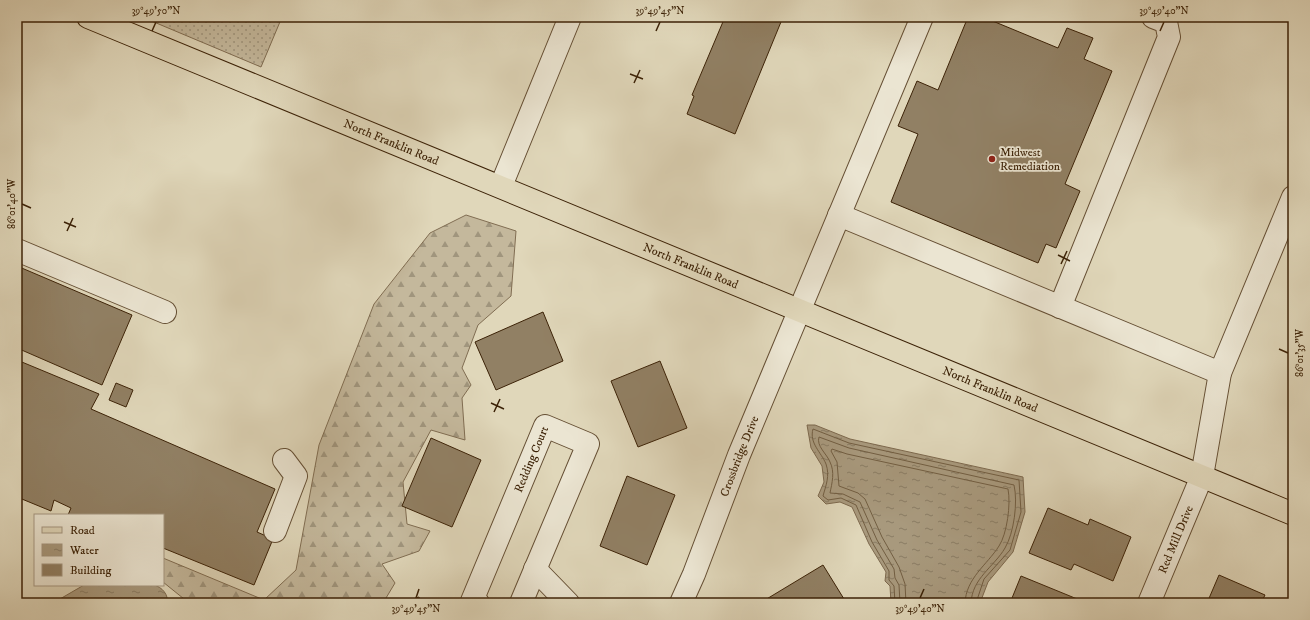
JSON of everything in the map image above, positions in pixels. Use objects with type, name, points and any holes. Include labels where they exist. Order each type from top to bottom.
[{"type":"main road","name":"North Franklin Road","points":[[88,17],[800,309],[1293,514]]},
{"type":"street","points":[[501,186],[570,17]]},
{"type":"street","name":"Crossbridge Drive","points":[[680,603],[694,574],[740,455],[922,17]]},
{"type":"street","points":[[1060,307],[1169,37],[1166,22],[1153,17]]},
{"type":"street","name":"Red Mill Drive","points":[[1149,603],[1202,476],[1220,373],[1293,197]]},
{"type":"street","points":[[840,215],[1220,373]]},
{"type":"street","points":[[17,250],[165,312]]},
{"type":"street","name":"Redding Court","points":[[478,603],[472,601],[546,426],[588,444],[522,603]]},
{"type":"street","points":[[275,531],[296,476],[284,460]]},
{"type":"street","points":[[535,569],[568,603]]},
{"type":"green space","points":[[142,17],[282,17],[261,67]]},
{"type":"green space","points":[[466,215],[516,231],[511,296],[478,325],[462,368],[471,385],[462,398],[465,440],[431,430],[403,482],[407,524],[430,531],[419,551],[382,564],[395,583],[383,603],[189,603],[164,583],[164,558],[264,600],[296,570],[319,445],[374,304],[430,233]]},
{"type":"water","points":[[807,425],[815,425],[850,439],[1023,477],[1025,512],[1013,552],[988,582],[980,603],[891,603],[890,586],[885,581],[886,572],[869,544],[852,507],[840,502],[826,504],[818,496],[824,482],[822,466],[811,448]]},
{"type":"water","points":[[82,586],[156,586],[164,592],[167,597],[167,603],[53,603]]},
{"type":"building","points":[[725,17],[783,17],[735,134],[687,114],[694,96],[692,95]]},
{"type":"building","name":"Midwest Remediation","points":[[968,17],[983,17],[1058,48],[1067,28],[1093,38],[1084,59],[1112,71],[1065,184],[1080,191],[1056,248],[1046,244],[1038,263],[891,202],[918,134],[898,126],[917,81],[938,90]]},
{"type":"building","points":[[17,266],[132,315],[102,385],[17,348]]},
{"type":"building","points":[[543,312],[563,361],[496,390],[475,342]]},
{"type":"building","points":[[17,360],[99,394],[91,409],[275,489],[257,532],[273,539],[254,585],[164,548],[164,514],[68,514],[71,508],[54,500],[51,511],[17,497]]},
{"type":"building","points":[[660,361],[687,428],[638,447],[611,381]]},
{"type":"building","points":[[116,383],[133,390],[126,407],[109,400]]},
{"type":"building","points":[[431,438],[481,460],[452,527],[402,506]]},
{"type":"building","points":[[627,476],[675,495],[647,565],[600,546]]},
{"type":"building","points":[[1048,508],[1088,525],[1090,519],[1131,537],[1113,581],[1074,564],[1071,570],[1029,553]]},
{"type":"building","points":[[823,565],[844,599],[837,603],[760,603]]},
{"type":"building","points":[[1219,575],[1265,595],[1261,603],[1207,603]]},
{"type":"building","points":[[1021,576],[1087,603],[1010,603]]},
{"type":"building","points":[[419,597],[421,603],[401,603]]},
{"type":"place","name":"Midwest Remediation","points":[[992,159]]}]
